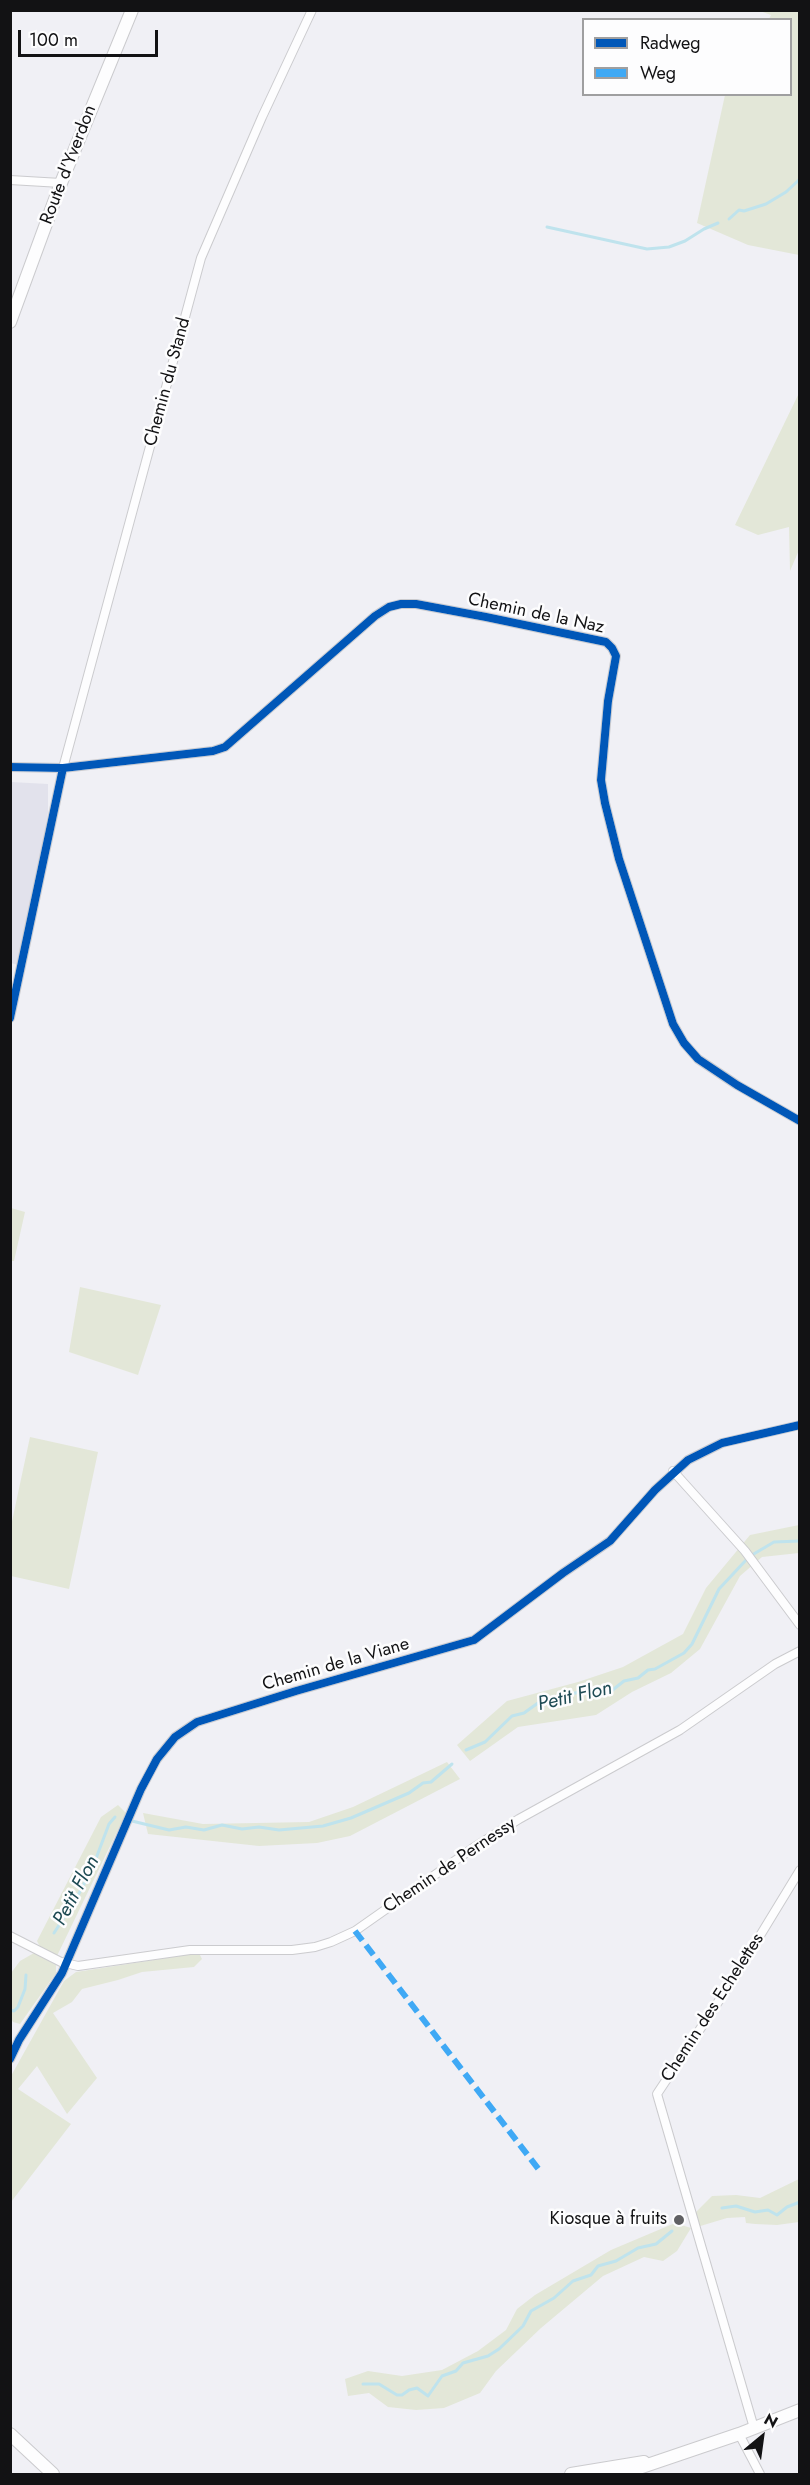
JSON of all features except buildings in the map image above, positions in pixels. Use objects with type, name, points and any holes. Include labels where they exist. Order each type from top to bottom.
[{"type":"main road","name":"Route d'Yverdon","points":[[10,322],[61,183],[132,10]]},
{"type":"main road","points":[[621,2475],[800,2410]]},
{"type":"main road","points":[[10,2434],[52,2475]]},
{"type":"main road","points":[[571,2475],[621,2464],[660,2460]]},
{"type":"street","name":"Chemin du Stand","points":[[10,1018],[63,768],[205,245],[312,10]]},
{"type":"street","points":[[10,180],[61,183]]},
{"type":"street","name":"Chemin de la Naz","points":[[10,767],[63,768],[213,751],[225,747],[375,616],[389,607],[416,604],[606,642],[616,656],[608,701],[601,780],[619,860],[674,1024],[684,1043],[704,1063],[800,1121]]},
{"type":"street","name":"Chemin de la Viane","points":[[10,2059],[19,2040],[62,1973],[141,1789],[157,1759],[175,1737],[197,1722],[474,1640],[610,1541],[673,1471],[688,1460],[722,1443],[800,1425]]},
{"type":"street","points":[[673,1471],[745,1551],[800,1625]]},
{"type":"street","name":"Chemin de Pernessy","points":[[65,1964],[78,1966],[190,1950],[292,1950],[331,1942],[356,1931],[473,1848],[519,1819],[680,1730],[782,1659],[800,1651]]},
{"type":"street","name":"Chemin des Echelettes","points":[[754,2428],[657,2094],[736,1975],[800,1870]]},
{"type":"street","points":[[10,1936],[65,1964]]},
{"type":"street","points":[[739,2434],[760,2475]]},
{"type":"shaded area","points":[[760,11],[799,11],[799,255],[748,245],[697,223],[725,96],[792,96],[792,18],[770,18],[771,15]]},
{"type":"shaded area","points":[[799,393],[799,550],[790,571],[789,527],[758,535],[735,525]]},
{"type":"shaded area","points":[[11,782],[48,784],[48,812],[42,852],[18,965],[11,963]]},
{"type":"shaded area","points":[[11,1208],[25,1212],[14,1261],[11,1261]]},
{"type":"shaded area","points":[[80,1287],[161,1305],[138,1375],[69,1352]]},
{"type":"shaded area","points":[[30,1437],[98,1452],[69,1589],[11,1576],[11,1526]]},
{"type":"shaded area","points":[[799,1525],[799,1553],[762,1557],[740,1576],[700,1649],[671,1673],[632,1692],[596,1715],[518,1727],[470,1761],[457,1745],[507,1701],[623,1667],[683,1634],[706,1588],[750,1535]]},
{"type":"shaded area","points":[[447,1762],[460,1779],[350,1836],[317,1843],[259,1846],[148,1834],[143,1813],[203,1824],[309,1822],[353,1807]]},
{"type":"shaded area","points":[[118,1805],[126,1813],[56,1958],[41,1949],[37,1941],[101,1817]]},
{"type":"shaded area","points":[[34,1953],[56,1965],[56,1973],[20,2024],[13,2022],[10,2017],[11,1973],[20,1961]]},
{"type":"shaded area","points":[[199,1953],[202,1959],[194,1967],[142,1972],[82,1989],[72,2002],[53,2013],[97,2078],[67,2114],[37,2066],[18,2089],[71,2124],[11,2202],[11,2076],[64,1981],[76,1972]]},
{"type":"shaded area","points":[[799,2179],[799,2222],[777,2225],[755,2224],[746,2223],[745,2217],[727,2218],[697,2227],[693,2215],[712,2196],[736,2195],[760,2198]]},
{"type":"shaded area","points":[[675,2223],[691,2228],[677,2251],[663,2261],[644,2257],[603,2276],[541,2328],[496,2371],[480,2393],[444,2408],[416,2410],[388,2407],[369,2393],[348,2396],[345,2379],[368,2371],[402,2376],[442,2370],[478,2351],[506,2330],[517,2309],[535,2295],[611,2250]]},
{"type":"waterway","points":[[729,219],[739,210],[744,211],[766,204],[786,192],[800,179]]},
{"type":"waterway","points":[[547,227],[647,249],[669,247],[718,223]]},
{"type":"waterway","name":"Petit Flon","points":[[752,1555],[774,1542],[800,1541]]},
{"type":"waterway","name":"Petit Flon","points":[[466,1750],[485,1742],[512,1716],[524,1713],[538,1703],[579,1692],[594,1695],[610,1692],[624,1681],[638,1678],[648,1670],[655,1669],[684,1653],[692,1644],[719,1589],[747,1559]]},
{"type":"waterway","name":"Petit Flon","points":[[132,1821],[169,1830],[186,1827],[204,1830],[222,1825],[242,1829],[259,1827],[279,1830],[323,1826],[351,1818],[409,1793],[423,1783],[431,1782],[452,1764]]},
{"type":"waterway","name":"Petit Flon","points":[[54,1933],[92,1869],[109,1824],[115,1817]]},
{"type":"waterway","name":"Petit Flon","points":[[10,2010],[14,2011],[18,2007],[25,1989],[26,1975]]},
{"type":"waterway","points":[[722,2208],[736,2206],[755,2212],[768,2210],[777,2215],[787,2207],[800,2202]]},
{"type":"waterway","points":[[363,2384],[379,2384],[397,2395],[417,2388],[428,2396],[442,2376],[456,2371],[463,2363],[488,2356],[499,2349],[523,2326],[531,2311],[554,2298],[573,2281],[591,2275],[598,2266],[616,2261],[638,2248],[656,2244],[672,2231]]},
{"type":"marked path","points":[[355,1931],[540,2171]]},
{"type":"cycle path","points":[[10,767],[63,768],[213,751],[225,747],[375,616],[389,607],[401,604],[416,604],[606,642],[616,656],[608,701],[601,780],[605,803],[619,859],[673,1024],[684,1043],[698,1059],[737,1085],[800,1121]]},
{"type":"cycle path","points":[[10,1018],[63,768]]},
{"type":"cycle path","points":[[10,2059],[19,2040],[62,1973],[141,1789],[157,1759],[175,1737],[197,1722],[474,1640],[610,1541],[655,1490],[688,1460],[722,1443],[800,1425]]},
{"type":"place","name":"Kiosque à fruits","points":[[679,2220]]}]
